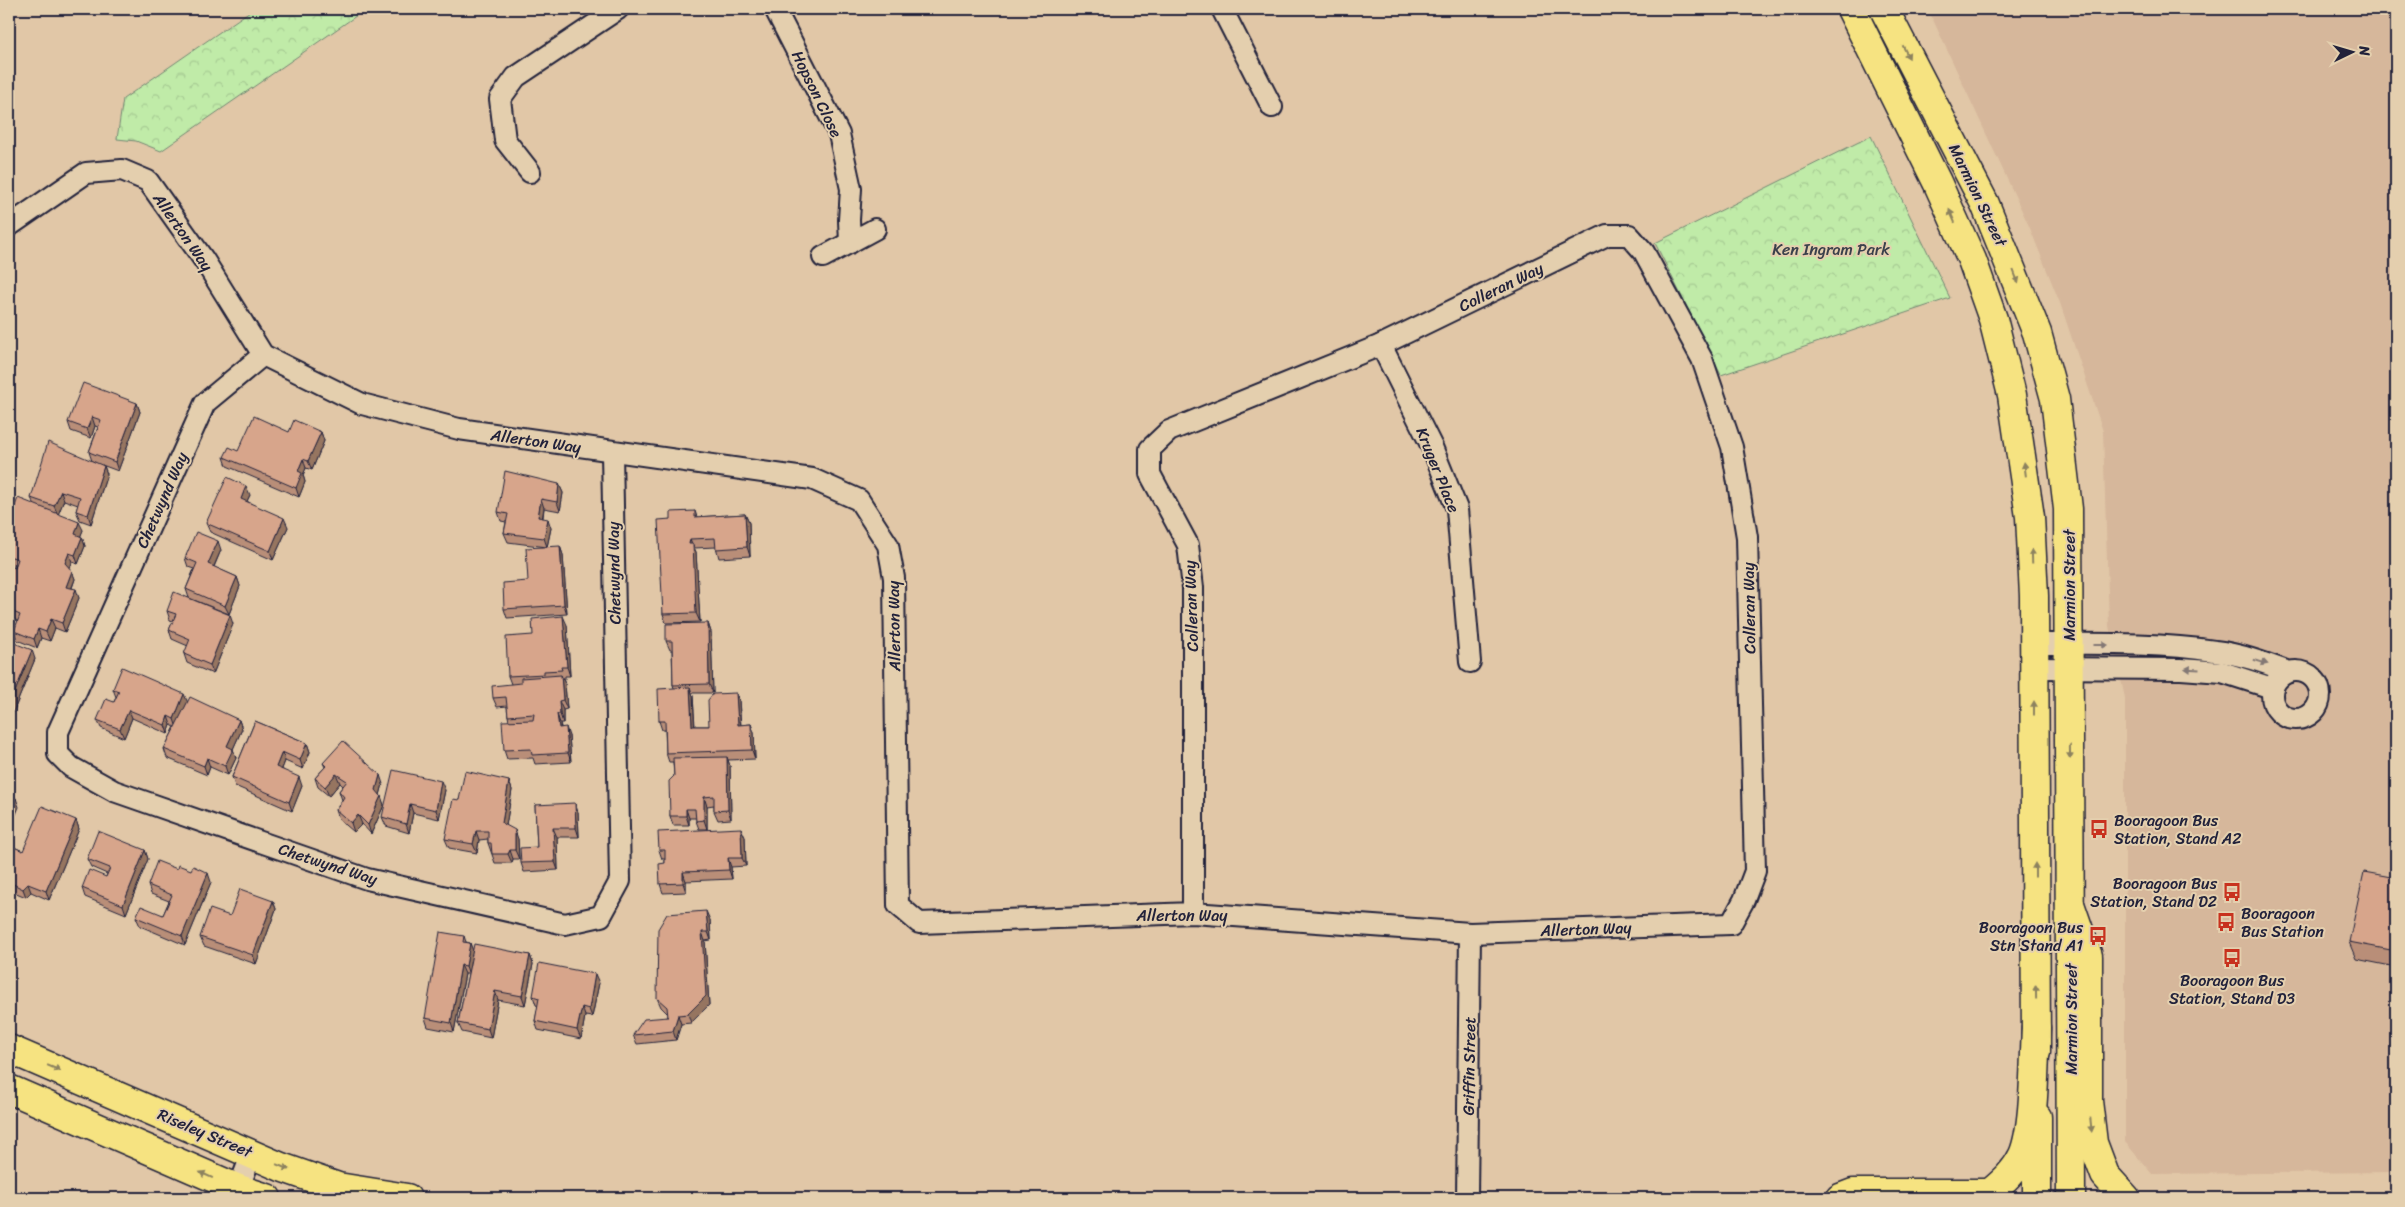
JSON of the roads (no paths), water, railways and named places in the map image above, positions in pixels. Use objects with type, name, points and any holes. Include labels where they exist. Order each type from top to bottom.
[{"type":"main road","name":"Marmion Street","points":[[1850,9],[1937,182],[1972,260],[1992,319],[2012,395],[2023,459],[2030,517],[2035,656],[2037,1198]]},
{"type":"main road","name":"Marmion Street","points":[[1884,9],[1985,204],[2014,270],[2043,351],[2054,399],[2066,482],[2069,656],[2071,1198]]},
{"type":"main road","points":[[2070,904],[2088,956],[2088,1101],[2093,1143],[2105,1175],[2126,1198]]},
{"type":"main road","points":[[1840,1198],[1853,1193],[1990,1193],[2011,1174],[2023,1155],[2029,1131],[2036,1028]]},
{"type":"main road","name":"Riseley Street","points":[[9,1049],[281,1167],[338,1187],[407,1198]]},
{"type":"main road","points":[[9,1089],[237,1194],[267,1198]]},
{"type":"street","points":[[530,172],[505,140],[500,99],[516,77],[618,9]]},
{"type":"street","name":"Hopson Close","points":[[775,9],[839,134],[851,189],[850,243]]},
{"type":"street","points":[[1222,9],[1272,106]]},
{"type":"street","name":"Allerton Way","points":[[9,226],[86,173],[122,170],[148,180],[204,260],[263,355],[362,404],[459,429],[812,479],[859,500],[888,545],[894,578],[898,905],[918,922],[1193,913],[1470,933],[1731,924]]},
{"type":"street","points":[[823,258],[875,229]]},
{"type":"street","name":"Colleran Way","points":[[1193,913],[1193,588],[1188,545],[1150,474],[1150,449],[1169,431],[1381,345],[1607,235],[1629,235],[1644,252],[1702,359],[1732,447],[1747,537],[1755,871],[1744,900],[1731,924]]},
{"type":"street","name":"Kruger Place","points":[[1381,345],[1432,447],[1457,509],[1470,662]]},
{"type":"street","name":"Chetwynd Way","points":[[263,355],[205,404],[58,732],[58,754],[71,767],[114,791],[367,879],[565,924],[601,916],[620,881],[612,452]]},
{"type":"street","points":[[2035,656],[2069,656],[2179,646],[2217,651],[2263,662],[2288,672],[2304,672],[2316,682],[2321,696],[2314,711],[2300,720],[2285,717],[2274,705],[2272,688],[2276,681],[2288,672]]},
{"type":"street","points":[[2069,656],[2222,672],[2272,688]]},
{"type":"street","name":"Griffin Street","points":[[1468,1198],[1470,933]]},
{"type":"street","points":[[237,1194],[252,1153]]},
{"type":"place","name":"Booragoon Bus Station, Stand A2","points":[[2099,829]]},
{"type":"place","name":"Booragoon Bus Station, Stand D2","points":[[2232,892]]},
{"type":"place","name":"Booragoon Bus Station","points":[[2226,922]]},
{"type":"place","name":"Booragoon Bus Stn Stand A1","points":[[2098,936]]},
{"type":"place","name":"Booragoon Bus Station, Stand D3","points":[[2232,958]]},
{"type":"park label","name":"Ken Ingram Park","points":[[1831,249]]}]
